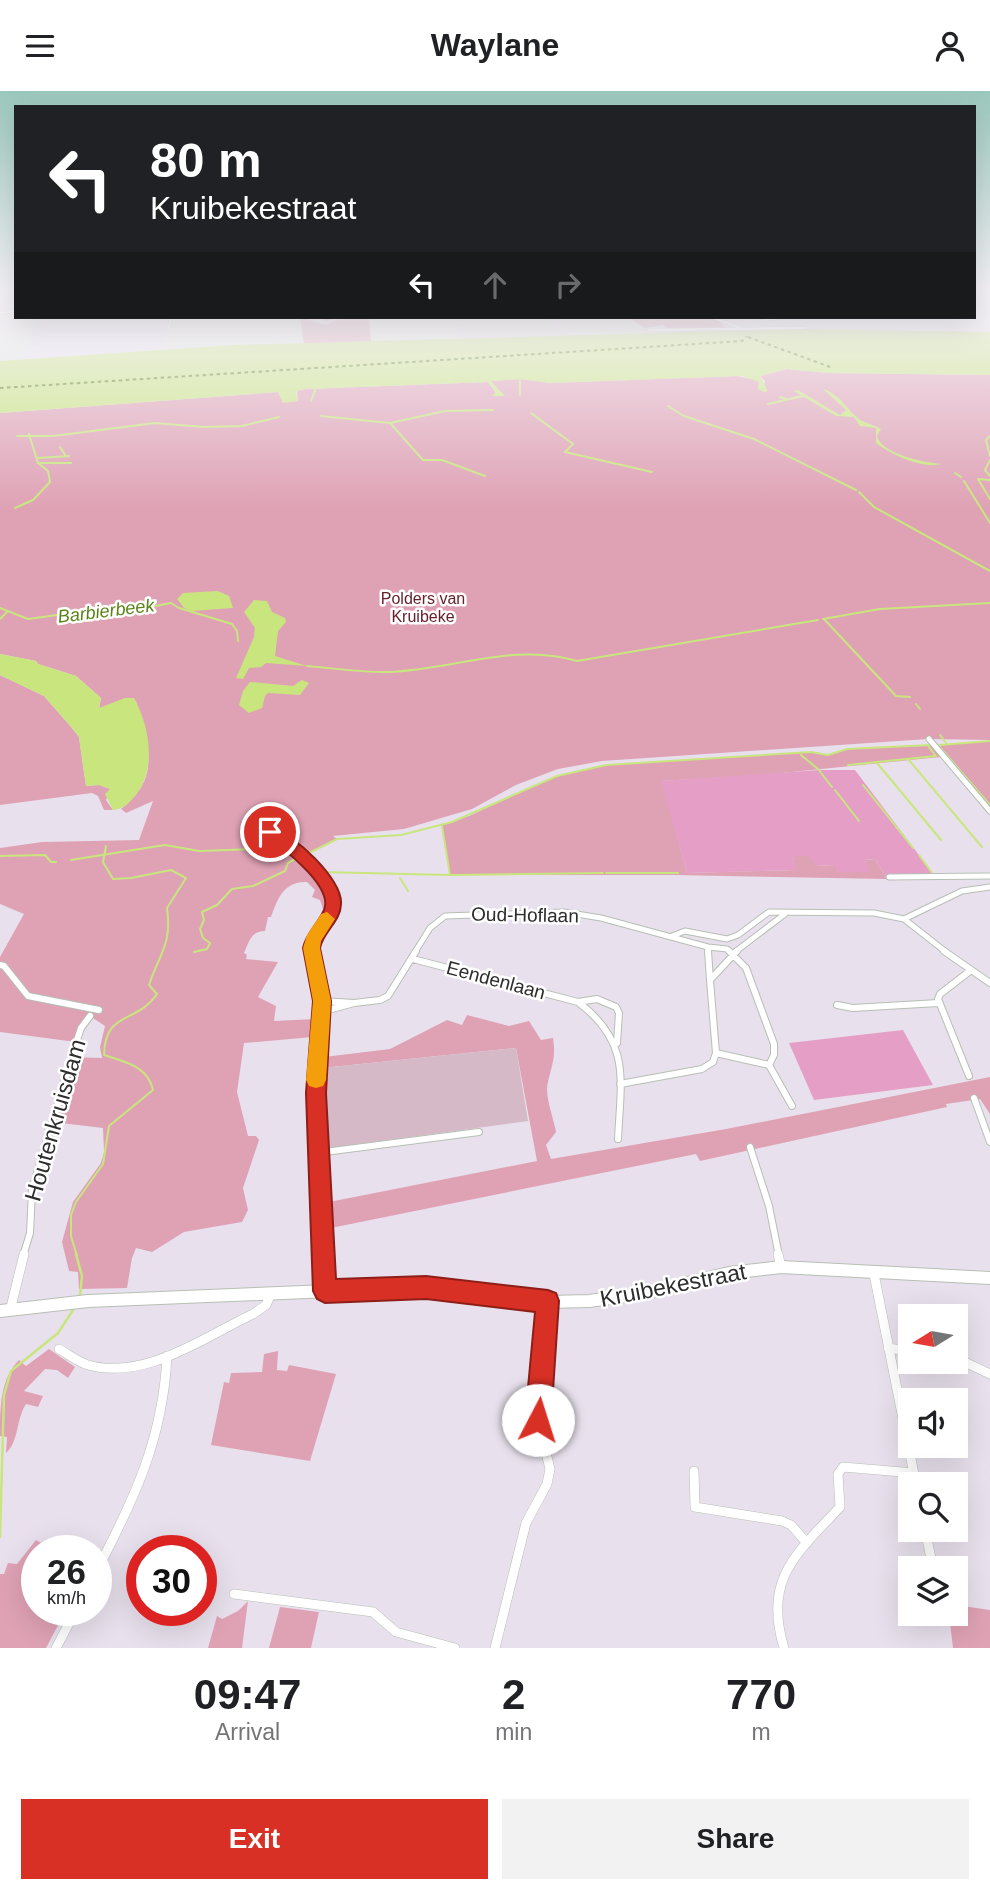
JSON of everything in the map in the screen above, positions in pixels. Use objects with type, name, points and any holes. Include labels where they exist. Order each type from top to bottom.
[{"type":"main road","name":"Kruibekestraat","points":[[5,1310],[88,1301],[426,1287],[548,1301],[589,1301],[648,1293],[729,1273],[781,1267],[990,1277]]},
{"type":"street","points":[[929,739],[990,811]]},
{"type":"street","points":[[270,832],[289,842],[323,879],[334,902],[332,911],[313,940],[311,948],[322,1001],[316,1093],[325,1291]]},
{"type":"street","points":[[889,877],[989,878]]},
{"type":"street","points":[[904,919],[962,891],[990,887]]},
{"type":"street","name":"Oud-Hoflaan","points":[[322,1001],[354,1003],[380,1000],[388,996],[435,923],[454,914],[564,912],[601,918],[734,953]]},
{"type":"street","points":[[672,936],[685,931],[727,939],[738,935],[769,912],[874,913],[904,919],[970,971],[990,983]]},
{"type":"street","points":[[710,980],[734,953],[785,914]]},
{"type":"street","points":[[620,1084],[702,1069],[713,1062],[716,1053],[708,947]]},
{"type":"street","points":[[734,953],[746,968],[774,1044],[774,1055],[769,1065]]},
{"type":"street","name":"Eendenlaan","points":[[413,959],[579,1002],[597,999],[617,1007],[620,1084],[618,1139]]},
{"type":"street","points":[[0,965],[4,966],[28,996],[99,1010]]},
{"type":"street","points":[[969,1076],[938,1003],[940,994],[970,971]]},
{"type":"street","name":"Eendenlaan","points":[[579,1002],[607,1025],[617,1043]]},
{"type":"street","name":"Oud-Hoflaan","points":[[321,1013],[354,1003]]},
{"type":"street","points":[[837,1005],[853,1008],[938,1003]]},
{"type":"street","name":"Houtenkruisdam","points":[[5,1310],[30,1233],[32,1190],[76,1043],[81,1028],[90,1016]]},
{"type":"street","points":[[716,1053],[769,1065],[792,1105]]},
{"type":"street","points":[[974,1098],[990,1142]]},
{"type":"street","points":[[317,1153],[479,1132]]},
{"type":"street","points":[[750,1147],[769,1206],[781,1267]]},
{"type":"street","points":[[874,1271],[914,1472]]},
{"type":"street","points":[[59,1349],[88,1365],[115,1367],[167,1356],[253,1314],[265,1305],[271,1294]]},
{"type":"street","points":[[495,1648],[526,1523],[547,1484],[550,1469],[538,1420],[548,1301]]},
{"type":"street","points":[[888,1348],[898,1349]]},
{"type":"street","points":[[112,1540],[151,1461],[167,1383],[167,1356]]},
{"type":"street","points":[[968,1364],[990,1374]]},
{"type":"street","points":[[784,1648],[776,1618],[777,1592],[783,1573],[840,1507],[838,1474],[844,1467],[902,1472]]},
{"type":"street","points":[[694,1471],[695,1507],[782,1521],[791,1525],[807,1543]]},
{"type":"street","points":[[234,1594],[373,1612],[396,1632],[455,1648]]},
{"type":"street","points":[[56,1648],[68,1626]]},
{"type":"green space","name":"Polders van Kruibeke","points":[[787,369],[828,373],[990,375],[990,740],[930,739],[938,745],[990,741],[990,813],[941,757],[761,775],[662,781],[687,873],[795,870],[793,856],[810,856],[817,866],[835,865],[838,872],[868,872],[865,860],[875,859],[887,879],[450,875],[442,825],[469,816],[557,776],[606,765],[811,752],[828,755],[847,749],[930,745],[928,739],[602,761],[558,769],[516,785],[472,809],[404,829],[333,836],[337,839],[300,858],[325,889],[329,906],[323,909],[320,900],[312,897],[315,890],[307,882],[293,884],[279,897],[271,917],[268,917],[265,931],[254,935],[244,953],[247,955],[246,959],[278,962],[258,997],[276,1006],[274,1021],[315,1019],[313,1037],[244,1043],[237,1092],[248,1136],[256,1136],[259,1140],[243,1188],[248,1210],[242,1222],[184,1232],[152,1252],[136,1248],[127,1288],[79,1289],[78,1272],[69,1271],[62,1242],[73,1202],[101,1163],[104,1152],[103,1128],[52,1122],[71,1057],[102,1058],[100,1047],[105,1026],[90,1016],[76,1042],[0,1032],[0,957],[24,914],[0,904],[0,848],[42,842],[139,840],[153,801],[126,813],[121,809],[143,784],[147,771],[147,746],[136,701],[99,709],[101,698],[76,676],[38,664],[36,661],[0,654],[0,413],[278,392],[283,402],[298,401],[297,391],[306,389],[488,382],[496,393],[493,396],[504,396],[490,381],[520,379],[551,383],[737,376],[756,380],[764,388],[765,381],[760,376]]},
{"type":"green space","points":[[0,675],[44,696],[72,728],[79,737],[86,786],[99,785],[111,789],[106,800],[113,810],[104,810],[98,796],[92,793],[0,805]]},
{"type":"green space","points":[[467,1015],[509,1026],[529,1021],[541,1040],[553,1038],[554,1056],[547,1093],[556,1132],[546,1145],[551,1159],[726,1129],[990,1077],[990,1114],[980,1099],[946,1104],[947,1107],[700,1161],[696,1154],[326,1229],[324,1203],[537,1161],[516,1048],[322,1068],[324,1057],[390,1049],[447,1020],[462,1025]]},
{"type":"green space","points":[[49,1349],[75,1367],[68,1378],[57,1370],[45,1369],[24,1391],[43,1396],[38,1407],[26,1404],[13,1443],[6,1453],[7,1437],[0,1436],[0,1415],[8,1376],[19,1360],[26,1366]]},
{"type":"green space","points":[[278,1351],[277,1370],[287,1371],[289,1365],[336,1374],[310,1461],[211,1445],[224,1382],[229,1383],[231,1373],[262,1372],[264,1354]]},
{"type":"green space","points":[[21,1559],[21,1626],[58,1626],[46,1648],[0,1648],[0,1574],[4,1574],[8,1563],[17,1564]]},
{"type":"green space","points":[[248,1601],[242,1648],[208,1648],[214,1626],[217,1626],[217,1616],[222,1619],[238,1611]]},
{"type":"green space","points":[[280,1607],[319,1612],[311,1648],[269,1648]]},
{"type":"green space","points":[[968,1607],[990,1610],[990,1648],[953,1648],[950,1626],[968,1626]]},
{"type":"shaded area","points":[[0,363],[990,363],[990,375],[828,373],[787,369],[760,376],[768,391],[764,392],[758,389],[759,382],[742,376],[551,383],[520,379],[491,381],[505,396],[492,396],[496,392],[488,382],[306,389],[296,391],[298,401],[283,403],[278,392],[0,413]]},
{"type":"shaded area","points":[[823,389],[839,398],[859,419],[881,429],[877,436],[887,448],[915,459],[942,464],[917,463],[890,452],[876,443],[876,428],[860,426],[854,417],[836,416],[794,391],[798,390],[840,415],[846,410]]},
{"type":"shaded area","points":[[218,591],[229,596],[233,608],[192,611],[184,608],[177,599],[183,593]]},
{"type":"shaded area","points":[[254,600],[267,601],[272,612],[285,618],[286,622],[278,631],[275,656],[307,666],[266,663],[261,667],[249,668],[243,679],[236,678],[254,637],[255,628],[244,612]]},
{"type":"shaded area","points":[[0,654],[36,661],[38,664],[76,676],[101,698],[99,708],[125,698],[134,698],[144,722],[149,761],[142,785],[128,804],[113,810],[105,794],[110,789],[99,785],[86,786],[79,737],[44,696],[0,675]]},
{"type":"shaded area","points":[[302,680],[309,683],[300,695],[268,693],[262,708],[249,713],[239,705],[243,691],[250,682],[293,686]]},
{"type":"shaded area","points":[[855,770],[934,875],[932,880],[887,879],[875,859],[865,860],[869,872],[838,872],[834,865],[817,866],[809,856],[793,856],[796,870],[687,873],[661,781]]},
{"type":"shaded area","points":[[903,1030],[933,1085],[814,1100],[789,1043]]},
{"type":"shaded area","points":[[516,1048],[528,1121],[322,1149],[322,1068]]},
{"type":"waterway","points":[[520,379],[520,395]]},
{"type":"waterway","points":[[311,401],[316,388]]},
{"type":"waterway","points":[[768,404],[803,396]]},
{"type":"waterway","points":[[780,397],[786,399]]},
{"type":"waterway","points":[[668,406],[684,416],[754,439],[856,490]]},
{"type":"waterway","points":[[390,423],[445,411],[493,410]]},
{"type":"waterway","points":[[531,413],[573,444],[565,452],[652,472]]},
{"type":"waterway","points":[[321,416],[390,423]]},
{"type":"waterway","points":[[30,436],[53,436],[155,423],[204,427],[242,426],[279,417]]},
{"type":"waterway","points":[[390,423],[423,460],[442,460],[485,476]]},
{"type":"waterway","points":[[17,436],[30,436]]},
{"type":"waterway","points":[[30,436],[38,463]]},
{"type":"waterway","points":[[990,436],[986,440],[990,456]]},
{"type":"waterway","points":[[60,447],[65,455]]},
{"type":"waterway","points":[[37,458],[69,456]]},
{"type":"waterway","points":[[990,460],[985,470],[990,476]]},
{"type":"waterway","points":[[15,508],[33,500],[50,482],[48,471],[38,463]]},
{"type":"waterway","points":[[38,463],[71,463]]},
{"type":"waterway","points":[[955,473],[961,477]]},
{"type":"waterway","points":[[990,480],[978,479],[990,499]]},
{"type":"waterway","points":[[964,481],[990,523]]},
{"type":"waterway","points":[[859,492],[874,507],[990,571]]},
{"type":"waterway","name":"Barbierbeek","points":[[0,608],[28,619],[94,610],[129,611],[171,603],[179,608],[232,624],[237,631],[238,641]]},
{"type":"waterway","points":[[823,619],[880,609],[990,603]]},
{"type":"waterway","points":[[0,619],[7,612]]},
{"type":"waterway","points":[[824,619],[896,696],[910,697]]},
{"type":"waterway","points":[[307,666],[389,672],[531,654],[577,661],[818,620]]},
{"type":"waterway","points":[[916,704],[920,709]]},
{"type":"waterway","points":[[940,735],[946,743]]},
{"type":"waterway","points":[[940,745],[990,741]]},
{"type":"waterway","points":[[305,855],[337,839],[401,835],[452,822],[557,776],[606,765],[811,752],[828,755],[847,749],[931,745]]},
{"type":"waterway","points":[[938,745],[990,805]]},
{"type":"waterway","points":[[928,746],[935,755]]},
{"type":"waterway","points":[[801,755],[818,769],[832,787]]},
{"type":"waterway","points":[[848,765],[936,756]]},
{"type":"waterway","points":[[908,759],[982,847]]},
{"type":"waterway","points":[[877,763],[941,840]]},
{"type":"waterway","points":[[863,785],[913,848]]},
{"type":"waterway","points":[[835,790],[859,821]]},
{"type":"waterway","points":[[442,826],[450,875]]},
{"type":"waterway","points":[[104,855],[165,845],[199,851],[257,849]]},
{"type":"waterway","name":"Barbierbeek","points":[[104,855],[106,846]]},
{"type":"waterway","points":[[0,856],[45,855],[51,862],[56,862]]},
{"type":"waterway","points":[[71,860],[104,855]]},
{"type":"waterway","points":[[77,1256],[71,1236],[71,1215],[76,1202],[103,1164],[109,1126],[153,1090],[141,1070],[104,1055],[106,1041],[116,1024],[140,1010],[157,994],[149,985],[166,940],[167,908],[186,878],[171,870],[113,879],[103,862],[104,855]]},
{"type":"waterway","points":[[919,855],[932,873]]},
{"type":"waterway","points":[[194,952],[207,949],[210,943],[203,938],[200,929],[204,920],[202,912],[217,905],[232,889],[253,886],[285,871],[288,863],[299,857]]},
{"type":"waterway","points":[[320,872],[450,875]]},
{"type":"waterway","points":[[450,875],[603,873]]},
{"type":"waterway","points":[[606,873],[678,873]]},
{"type":"waterway","points":[[400,878],[408,891]]},
{"type":"waterway","name":"Barbierbeek","points":[[76,1254],[82,1276],[80,1296]]},
{"type":"waterway","name":"Barbierbeek","points":[[0,1537],[4,1395],[11,1371],[58,1333],[75,1307]]},
{"type":"ferry route","points":[[0,388],[400,363]]},
{"type":"ferry route","points":[[818,363],[833,368]]},
{"type":"slow traffic","points":[[316,1080],[322,1001],[311,948],[313,940],[327,919]]},
{"type":"route","points":[[270,832],[292,845],[327,884],[334,902],[332,911],[313,940],[311,948],[322,1001],[316,1093],[325,1291],[426,1287],[548,1301],[538,1420]]}]
